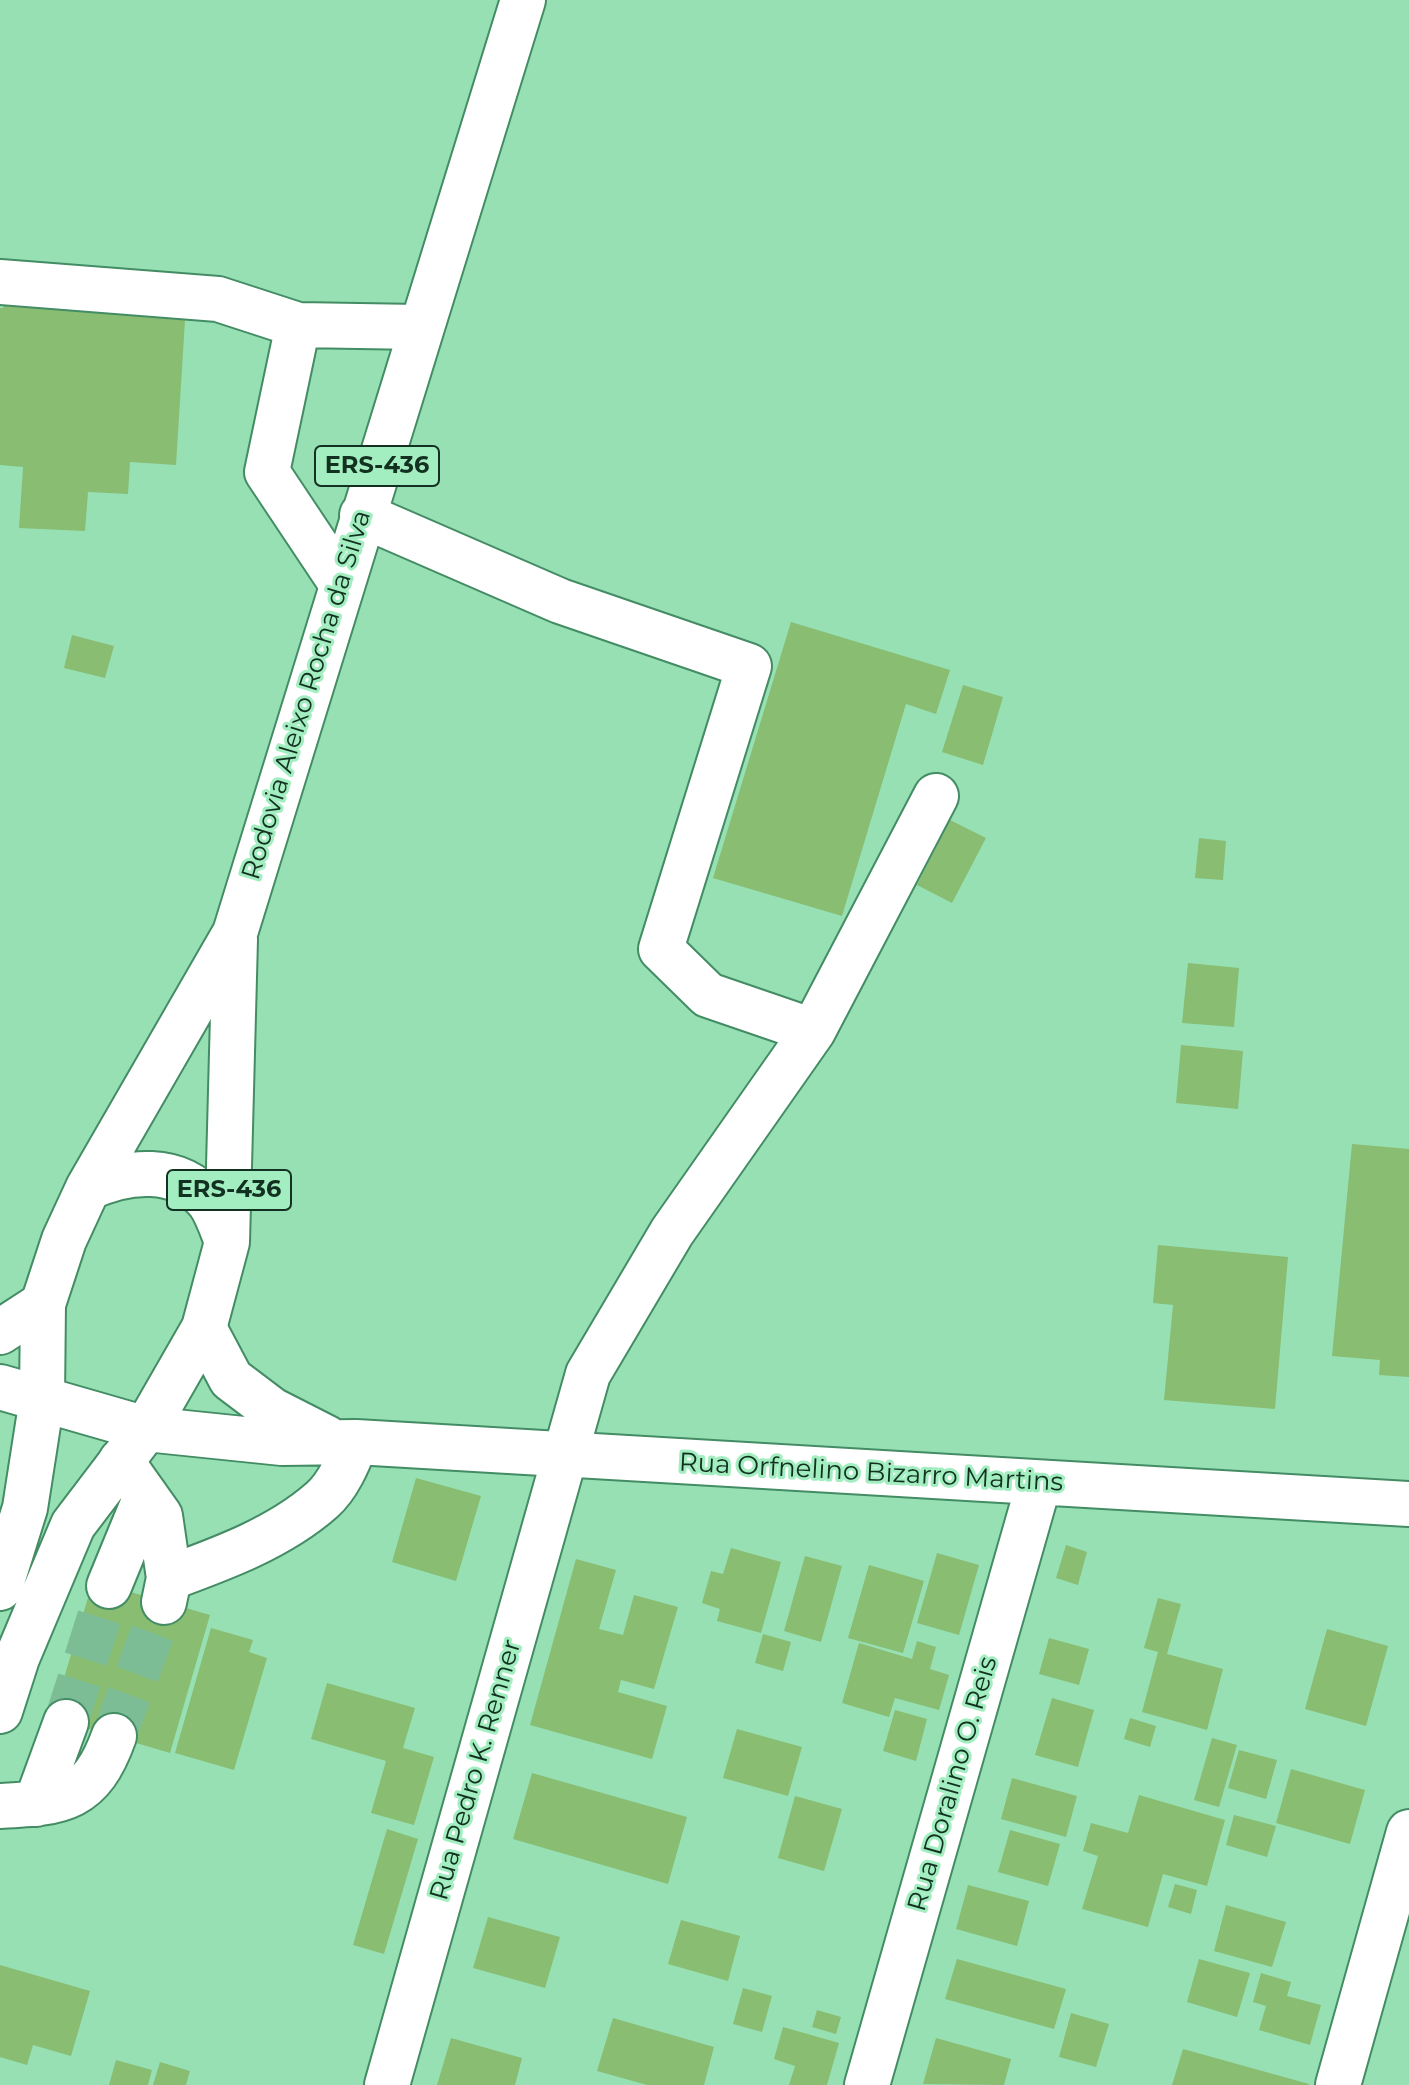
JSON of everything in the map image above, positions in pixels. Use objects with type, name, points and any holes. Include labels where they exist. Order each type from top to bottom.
[{"type":"street","name":"Rodovia Aleixo Rocha da Silva","points":[[0,1588],[25,1508],[42,1399],[43,1304],[64,1240],[88,1188],[235,933],[419,327],[523,0]]},
{"type":"street","points":[[0,282],[218,299],[298,325],[419,327]]},
{"type":"street","points":[[298,325],[267,472],[341,583]]},
{"type":"street","points":[[362,515],[560,601],[749,666],[661,949],[708,995],[813,1031]]},
{"type":"street","name":"Rua Pedro K. Renner","points":[[387,2085],[588,1374],[672,1232],[813,1031],[936,796]]},
{"type":"street","name":"Rodovia Aleixo Rocha da Silva","points":[[0,1711],[17,1658],[73,1525],[133,1445],[204,1328],[227,1242],[235,933]]},
{"type":"street","points":[[88,1188],[117,1175],[150,1174],[189,1183],[210,1204],[227,1242]]},
{"type":"street","points":[[0,1332],[43,1304]]},
{"type":"street","name":"Rua Orfnelino Bizarro Martins","points":[[204,1328],[231,1379],[272,1410],[344,1442]]},
{"type":"street","name":"Rua Orfnelino Bizarro Martins","points":[[0,1387],[42,1399],[133,1445],[344,1442],[1409,1504]]},
{"type":"street","points":[[133,1445],[146,1496],[160,1516],[166,1590],[286,1526],[324,1499],[338,1477],[344,1442]]},
{"type":"street","name":"Rua Doralino O. Reis","points":[[867,2085],[1039,1483]]},
{"type":"street","points":[[109,1586],[146,1496]]},
{"type":"street","points":[[18,1805],[66,1722]]},
{"type":"street","points":[[18,1805],[79,1792],[102,1768],[114,1736]]},
{"type":"street","points":[[1338,2085],[1409,1832]]},
{"type":"building","points":[[5,288],[146,297],[145,317],[185,320],[176,465],[130,462],[128,494],[88,492],[85,531],[19,528],[23,467],[0,465],[0,308],[3,308]]},
{"type":"building","points":[[791,622],[950,670],[936,714],[906,704],[842,916],[713,878]]},
{"type":"building","points":[[72,635],[114,646],[105,678],[64,668]]},
{"type":"building","points":[[963,685],[1003,697],[983,765],[942,752]]},
{"type":"building","points":[[950,820],[986,838],[952,903],[917,885]]},
{"type":"building","points":[[1199,838],[1226,841],[1223,880],[1195,878]]},
{"type":"building","points":[[1188,963],[1239,968],[1234,1027],[1182,1023]]},
{"type":"building","points":[[1181,1045],[1243,1051],[1238,1109],[1176,1103]]},
{"type":"building","points":[[1352,1144],[1409,1149],[1409,1377],[1379,1375],[1380,1360],[1332,1356]]},
{"type":"building","points":[[1158,1245],[1288,1257],[1275,1409],[1164,1400],[1173,1305],[1153,1303]]},
{"type":"building","points":[[416,1478],[481,1496],[456,1581],[392,1562]]},
{"type":"building","points":[[1066,1545],[1087,1552],[1078,1585],[1056,1578]]},
{"type":"building","points":[[731,1548],[781,1562],[761,1633],[717,1621],[720,1609],[702,1603],[711,1571],[723,1574]]},
{"type":"building","points":[[937,1553],[979,1565],[959,1635],[917,1623]]},
{"type":"building","points":[[805,1556],[842,1566],[821,1642],[784,1631]]},
{"type":"building","points":[[576,1559],[616,1570],[599,1629],[623,1635],[634,1595],[678,1607],[654,1689],[621,1680],[618,1692],[667,1706],[652,1759],[530,1725]]},
{"type":"building","points":[[869,1565],[924,1581],[903,1653],[848,1638]]},
{"type":"building","points":[[93,1581],[210,1615],[170,1753],[52,1718]]},
{"type":"building","points":[[1158,1598],[1181,1604],[1167,1654],[1223,1669],[1207,1730],[1142,1712],[1158,1652],[1144,1648]]},
{"type":"building","points":[[211,1628],[253,1640],[249,1652],[267,1658],[234,1770],[175,1753]]},
{"type":"building","points":[[1327,1629],[1388,1646],[1366,1726],[1305,1709]]},
{"type":"building","points":[[763,1634],[791,1642],[783,1671],[755,1663]]},
{"type":"building","points":[[1049,1638],[1089,1649],[1079,1685],[1039,1674]]},
{"type":"building","points":[[917,1641],[936,1647],[930,1669],[949,1675],[939,1710],[895,1698],[889,1717],[842,1703],[859,1643],[912,1659]]},
{"type":"building","points":[[327,1683],[415,1708],[403,1748],[434,1757],[414,1825],[371,1813],[386,1761],[311,1739]]},
{"type":"building","points":[[1052,1698],[1094,1710],[1078,1767],[1035,1755]]},
{"type":"building","points":[[895,1710],[927,1719],[916,1761],[883,1751]]},
{"type":"building","points":[[1130,1718],[1156,1726],[1150,1747],[1124,1739]]},
{"type":"building","points":[[737,1729],[802,1747],[788,1796],[723,1778]]},
{"type":"building","points":[[1212,1738],[1237,1745],[1219,1807],[1194,1800]]},
{"type":"building","points":[[1239,1750],[1277,1760],[1266,1799],[1228,1788]]},
{"type":"building","points":[[1291,1769],[1365,1790],[1350,1844],[1276,1823]]},
{"type":"building","points":[[532,1773],[687,1817],[668,1884],[513,1839]]},
{"type":"building","points":[[1012,1778],[1077,1796],[1066,1837],[1001,1819]]},
{"type":"building","points":[[1139,1795],[1225,1820],[1207,1886],[1163,1874],[1148,1927],[1082,1909],[1098,1856],[1083,1851],[1091,1823],[1128,1833]]},
{"type":"building","points":[[795,1796],[842,1809],[824,1871],[778,1858]]},
{"type":"building","points":[[1234,1815],[1276,1826],[1267,1857],[1226,1845]]},
{"type":"building","points":[[387,1829],[418,1839],[384,1954],[353,1945]]},
{"type":"building","points":[[1010,1830],[1060,1844],[1048,1886],[998,1872]]},
{"type":"building","points":[[1175,1884],[1197,1890],[1191,1914],[1168,1907]]},
{"type":"building","points":[[968,1885],[1029,1901],[1017,1946],[956,1929]]},
{"type":"building","points":[[1226,1905],[1286,1922],[1272,1967],[1214,1951]]},
{"type":"building","points":[[488,1917],[560,1937],[545,1988],[473,1968]]},
{"type":"building","points":[[681,1920],[740,1936],[728,1981],[668,1964]]},
{"type":"building","points":[[957,1959],[1066,1989],[1054,2029],[945,1999]]},
{"type":"building","points":[[1199,1959],[1250,1973],[1237,2017],[1187,2002]]},
{"type":"building","points":[[0,1965],[90,1991],[71,2056],[33,2045],[27,2065],[0,2057]]},
{"type":"building","points":[[1261,1973],[1291,1982],[1287,1996],[1321,2005],[1310,2045],[1259,2030],[1266,2006],[1253,2002]]},
{"type":"building","points":[[743,1988],[772,1996],[762,2032],[733,2024]]},
{"type":"building","points":[[817,2010],[841,2017],[836,2034],[812,2027]]},
{"type":"building","points":[[1071,2013],[1109,2024],[1096,2067],[1059,2057]]},
{"type":"building","points":[[613,2018],[714,2047],[704,2085],[647,2085],[597,2071]]},
{"type":"building","points":[[783,2027],[839,2043],[827,2085],[789,2085],[795,2066],[774,2059]]},
{"type":"building","points":[[451,2038],[522,2058],[515,2085],[437,2085]]},
{"type":"building","points":[[936,2038],[1011,2059],[1004,2085],[923,2084]]},
{"type":"building","points":[[1183,2049],[1309,2084],[1309,2085],[1172,2085]]},
{"type":"building","points":[[116,2060],[152,2070],[148,2085],[109,2085]]},
{"type":"building","points":[[160,2062],[190,2071],[186,2085],[153,2085]]},
{"type":"tunnel","points":[[66,1722],[109,1586]]},
{"type":"tunnel","points":[[114,1736],[164,1602]]}]
